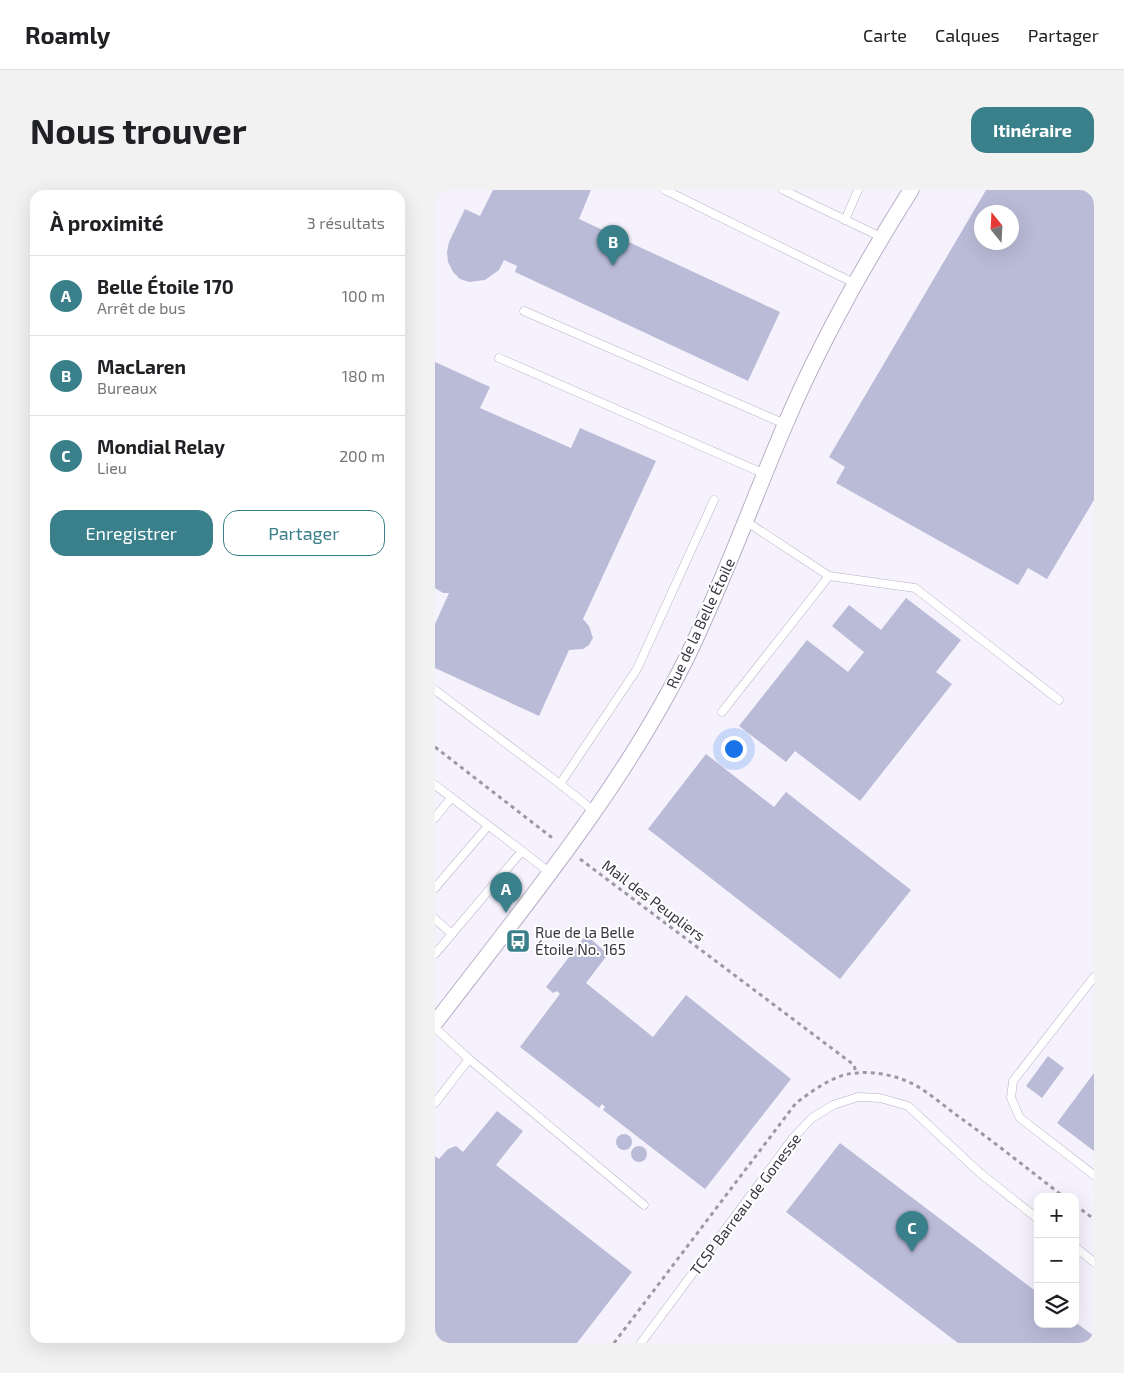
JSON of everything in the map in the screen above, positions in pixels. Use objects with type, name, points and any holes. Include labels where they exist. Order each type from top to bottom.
[{"type":"street","name":"Rue de la Belle Étoile","points":[[435,1023],[594,811],[651,723],[686,658],[717,594],[785,424],[820,350],[854,284],[911,190]]},
{"type":"lane","points":[[665,190],[854,284]]},
{"type":"lane","points":[[783,190],[881,237]]},
{"type":"lane","points":[[800,199],[804,190]]},
{"type":"lane","points":[[845,220],[859,190]]},
{"type":"lane","points":[[524,311],[785,424]]},
{"type":"lane","points":[[499,358],[765,474]]},
{"type":"lane","points":[[560,784],[637,669],[714,500]]},
{"type":"lane","points":[[747,522],[829,576],[915,588],[1059,700]]},
{"type":"lane","points":[[722,712],[829,576]]},
{"type":"lane","points":[[435,690],[594,811]]},
{"type":"lane","points":[[435,785],[549,872]]},
{"type":"lane","points":[[435,818],[451,798]]},
{"type":"lane","points":[[435,888],[488,826]]},
{"type":"lane","points":[[435,954],[522,851]]},
{"type":"lane","points":[[435,919],[452,934]]},
{"type":"lane","points":[[1094,977],[1013,1081],[1011,1098],[1020,1118],[1094,1175]]},
{"type":"lane","points":[[435,1028],[469,1059],[644,1205]]},
{"type":"lane","points":[[435,1103],[469,1059]]},
{"type":"lane","name":"TCSP Barreau de Gonesse","points":[[641,1343],[793,1138],[813,1118],[833,1105],[858,1097],[880,1098],[909,1106],[980,1173],[1034,1216]]},
{"type":"lane","points":[[1079,1250],[1094,1262]]},
{"type":"path","name":"Mail des Peupliers","points":[[435,746],[854,1065],[856,1072]]},
{"type":"path","points":[[614,1343],[796,1103],[821,1085],[844,1075],[856,1072],[876,1073],[895,1077],[916,1085],[1059,1193]]},
{"type":"path","points":[[1079,1208],[1094,1220]]},
{"type":"building","points":[[493,190],[591,190],[579,219],[780,312],[748,381],[515,272],[517,266],[504,260],[499,270],[485,280],[469,282],[460,279],[453,272],[448,262],[449,242],[465,209],[480,216]]},
{"type":"building","points":[[986,190],[1094,190],[1094,500],[1047,579],[1028,568],[1018,585],[836,483],[845,467],[829,457],[974,210],[974,250],[1019,250],[1019,205],[977,205]]},
{"type":"building","points":[[435,362],[490,387],[480,408],[571,448],[580,428],[656,461],[583,619],[589,626],[593,638],[589,645],[583,649],[569,650],[539,716],[435,668],[435,624],[449,593],[443,593],[435,588]]},
{"type":"building","points":[[906,598],[961,640],[936,672],[952,684],[860,801],[795,751],[786,762],[739,726],[807,640],[848,672],[864,652],[832,626],[849,605],[881,630]]},
{"type":"building","points":[[706,754],[774,807],[786,792],[911,890],[840,979],[648,829]]},
{"type":"building","points":[[586,935],[608,954],[586,983],[653,1037],[686,995],[791,1079],[705,1189],[603,1110],[605,1107],[602,1104],[599,1108],[520,1047],[560,994],[557,991],[553,993],[546,987]]},
{"type":"building","points":[[1048,1056],[1064,1068],[1042,1098],[1026,1086]]},
{"type":"building","points":[[1094,1073],[1094,1151],[1057,1123]]},
{"type":"building","points":[[497,1111],[523,1131],[496,1165],[632,1272],[577,1343],[435,1343],[435,1156],[439,1159],[448,1149],[456,1146],[463,1152]]},
{"type":"building","points":[[621,1134],[627,1134],[632,1139],[630,1148],[621,1150],[616,1145],[616,1139]]},
{"type":"building","points":[[840,1143],[1034,1290],[1034,1328],[1079,1328],[1079,1325],[1094,1336],[1094,1343],[958,1343],[786,1212]]},
{"type":"building","points":[[636,1146],[642,1146],[647,1151],[645,1160],[636,1162],[631,1157],[631,1151]]},
{"type":"place","name":"MacLaren","points":[[613,266]]},
{"type":"place","name":"Belle Étoile 170","points":[[506,913]]},
{"type":"place","name":"Rue de la Belle Étoile No. 165","points":[[518,941]]},
{"type":"place","name":"Mondial Relay","points":[[912,1252]]}]
